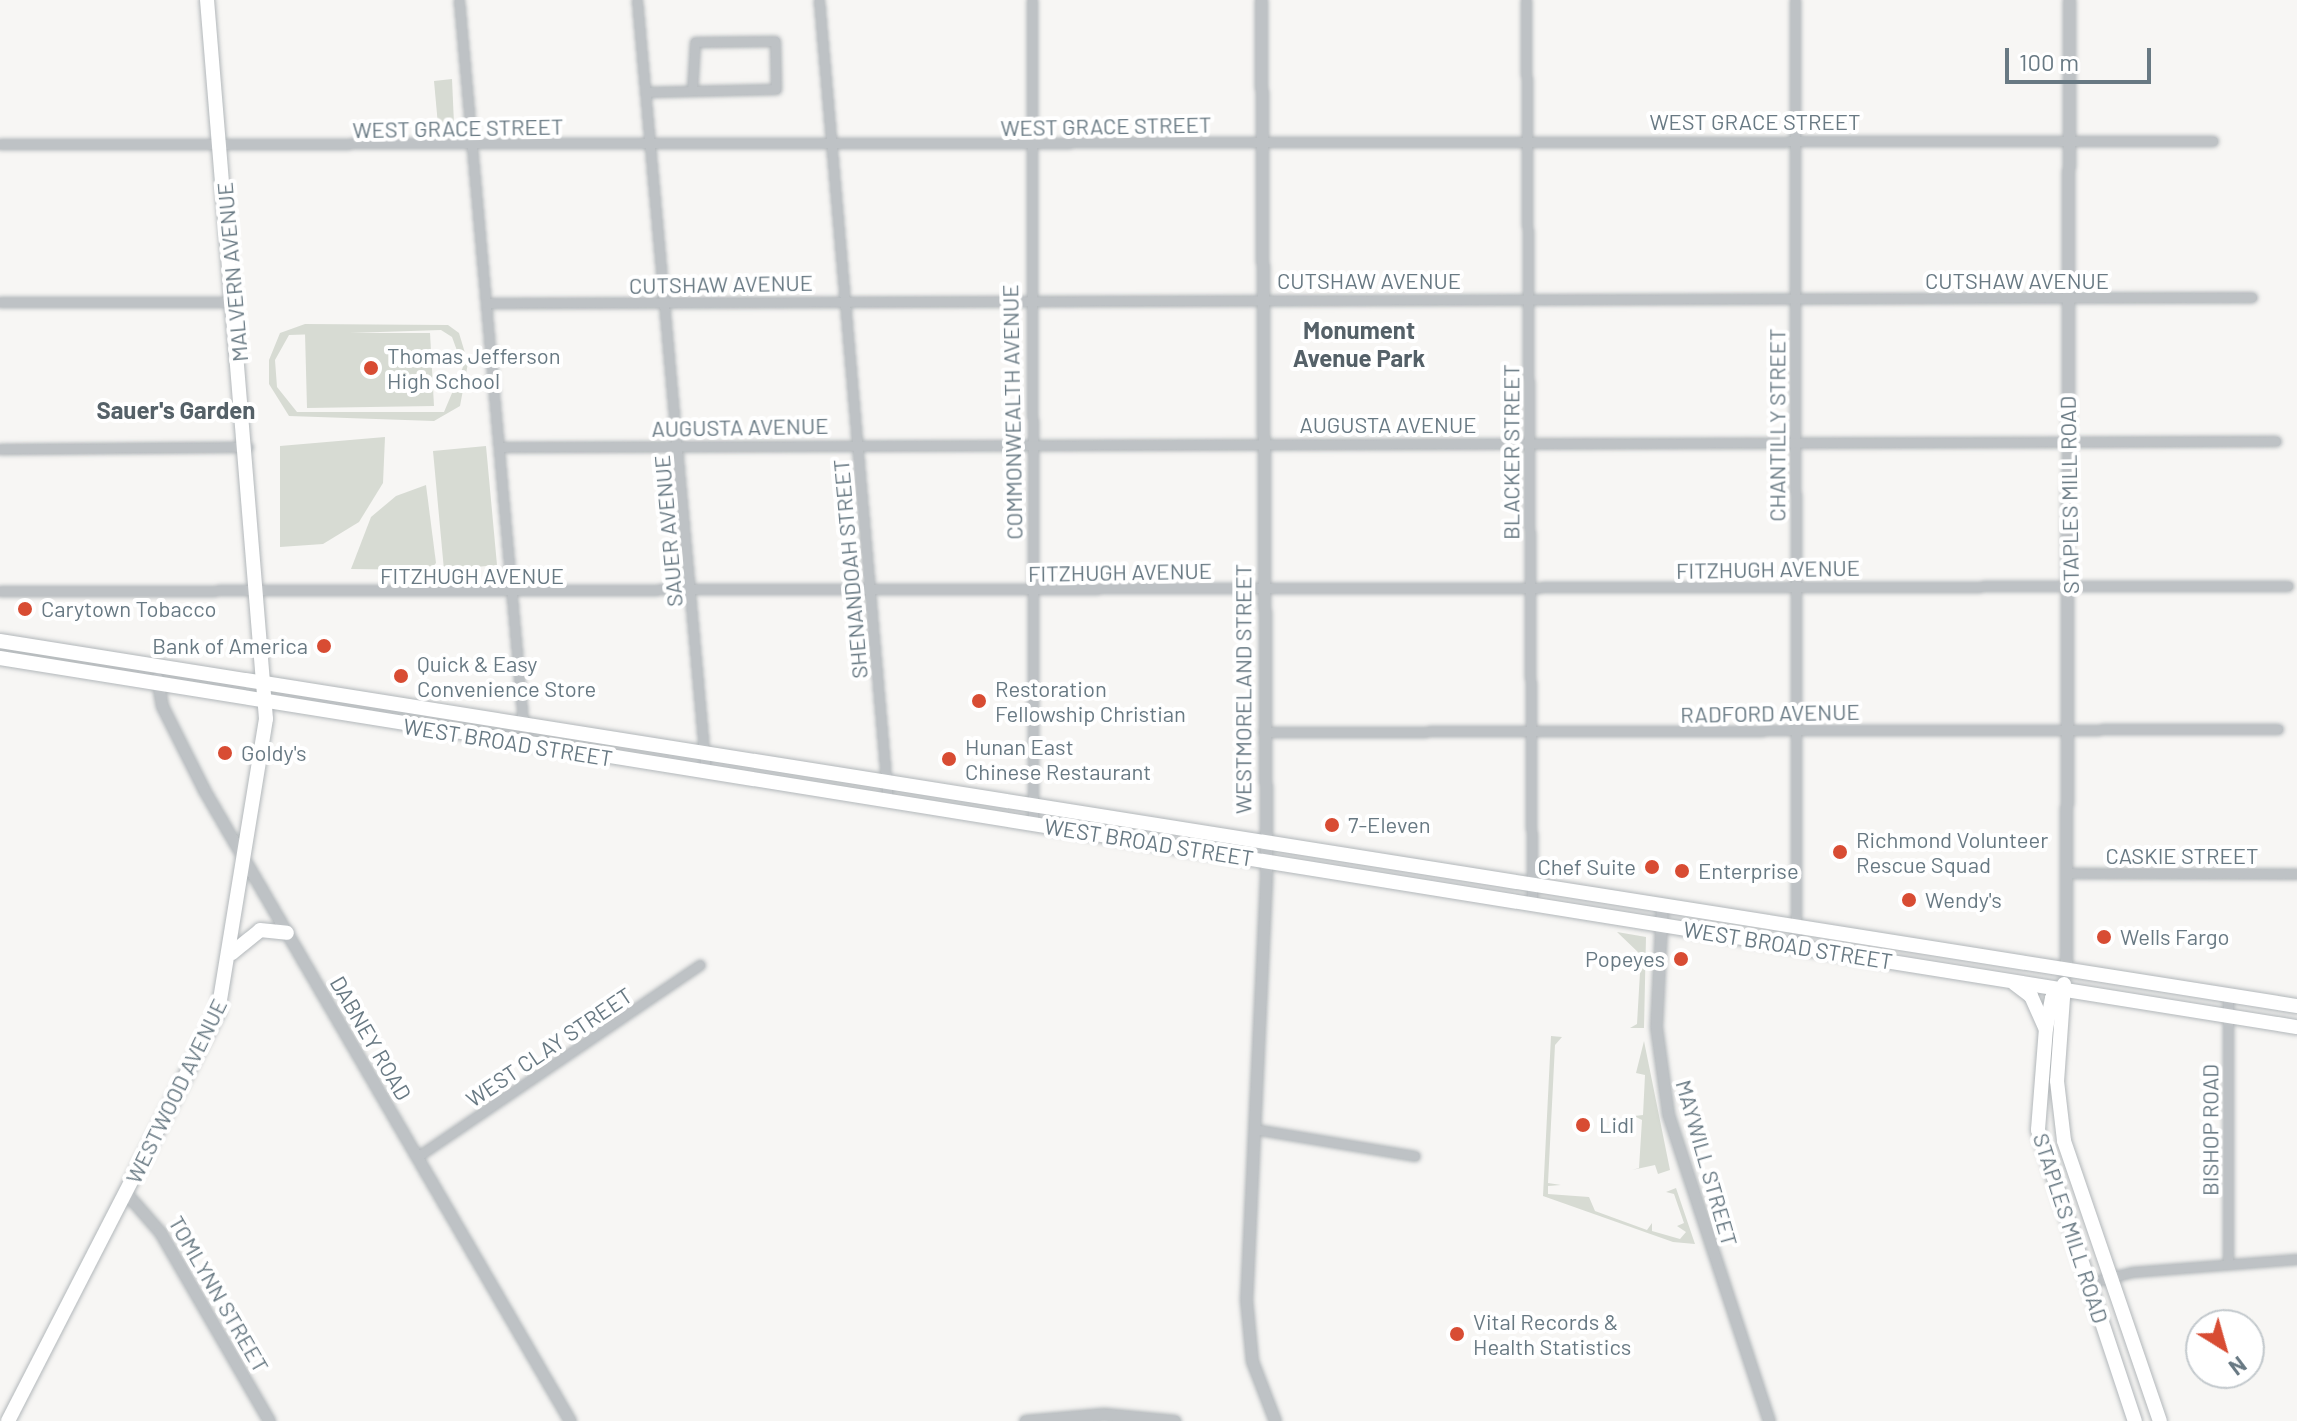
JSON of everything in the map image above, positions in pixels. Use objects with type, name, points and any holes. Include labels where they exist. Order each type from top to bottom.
[{"type":"main road","name":"MALVERN AVENUE","points":[[207,0],[268,688]]},
{"type":"main road","name":"WEST BROAD STREET","points":[[0,641],[268,688],[2297,1006]]},
{"type":"main road","name":"WEST BROAD STREET","points":[[0,658],[268,704],[2297,1027]]},
{"type":"main road","name":"WESTWOOD AVENUE","points":[[8,1421],[214,1023],[232,953],[268,688]]},
{"type":"main road","points":[[232,953],[260,930],[287,933]]},
{"type":"main road","name":"STAPLES MILL ROAD","points":[[2066,972],[2060,1122],[2160,1421]]},
{"type":"main road","points":[[2007,980],[2031,996],[2046,1028]]},
{"type":"main road","name":"STAPLES MILL ROAD","points":[[2063,989],[2052,998],[2046,1028],[2038,1130],[2135,1421]]},
{"type":"street","points":[[459,0],[515,595],[525,744]]},
{"type":"street","name":"SAUER AVENUE","points":[[637,0],[706,773]]},
{"type":"street","name":"SHENANDOAH STREET","points":[[819,0],[888,801]]},
{"type":"street","name":"COMMONWEALTH AVENUE","points":[[1032,0],[1028,145],[1033,824]]},
{"type":"street","name":"WESTMORELAND STREET","points":[[1261,0],[1265,861],[1247,1326],[1255,1373],[1275,1421]]},
{"type":"street","name":"BLACKER STREET","points":[[1526,0],[1532,903]]},
{"type":"street","name":"CHANTILLY STREET","points":[[1795,0],[1796,946]]},
{"type":"street","name":"STAPLES MILL ROAD","points":[[2066,972],[2069,0]]},
{"type":"street","points":[[646,92],[692,91],[776,89],[775,41],[695,42],[692,91]]},
{"type":"street","name":"WEST GRACE STREET","points":[[0,144],[221,147],[831,143],[1028,145],[1793,139],[2068,145],[2213,141]]},
{"type":"street","name":"CUTSHAW AVENUE","points":[[486,303],[665,305],[844,300],[1029,303],[1262,299],[2252,297]]},
{"type":"street","points":[[0,302],[234,302]]},
{"type":"street","name":"AUGUSTA AVENUE","points":[[500,447],[857,443],[2276,441]]},
{"type":"street","points":[[0,449],[248,447]]},
{"type":"street","name":"FITZHUGH AVENUE","points":[[0,591],[515,595],[692,594],[869,588],[1032,592],[1263,588],[1529,590],[1796,586],[2288,586]]},
{"type":"street","points":[[155,685],[158,669]]},
{"type":"street","name":"DABNEY ROAD","points":[[155,685],[186,758],[570,1421]]},
{"type":"street","name":"RADFORD AVENUE","points":[[1263,732],[2278,729]]},
{"type":"street","name":"CASKIE STREET","points":[[2067,873],[2297,874]]},
{"type":"street","name":"MAYWILL STREET","points":[[1662,907],[1656,1027],[1668,1114],[1769,1421]]},
{"type":"street","name":"WEST CLAY STREET","points":[[417,1157],[700,965]]},
{"type":"street","name":"BISHOP ROAD","points":[[2228,996],[2228,1264]]},
{"type":"street","points":[[1254,1129],[1415,1156]]},
{"type":"street","name":"TOMLYNN STREET","points":[[126,1193],[160,1232],[269,1421]]},
{"type":"street","points":[[2088,1283],[2110,1276],[2297,1259]]},
{"type":"street","points":[[1025,1421],[1104,1414],[1175,1421]]},
{"type":"shaded area","points":[[452,79],[454,124],[438,125],[434,81]]},
{"type":"shaded area","points":[[305,324],[448,325],[459,333],[468,363],[460,406],[434,421],[289,416],[269,384],[269,360],[280,333]],"holes":[[[441,330],[452,337],[463,367],[444,412],[297,412],[277,387],[275,360],[289,335]]]},
{"type":"shaded area","points":[[305,333],[430,333],[434,406],[307,408]]},
{"type":"shaded area","points":[[385,437],[383,483],[359,522],[323,544],[280,547],[280,446]]},
{"type":"shaded area","points":[[486,446],[497,565],[444,570],[433,451]]},
{"type":"shaded area","points":[[426,485],[436,563],[430,570],[351,569],[371,517],[396,496]]},
{"type":"shaded area","points":[[1617,932],[1646,937],[1644,1028],[1630,1028],[1637,1024],[1641,955]]},
{"type":"shaded area","points":[[1551,1036],[1562,1037],[1555,1045],[1548,1183],[1561,1185],[1548,1186],[1548,1194],[1589,1197],[1595,1211],[1647,1230],[1652,1223],[1652,1231],[1680,1239],[1686,1232],[1677,1226],[1684,1223],[1674,1194],[1666,1192],[1676,1188],[1695,1244],[1673,1242],[1543,1196]]},
{"type":"shaded area","points":[[1644,1041],[1670,1170],[1658,1174],[1655,1165],[1632,1170],[1639,1168],[1642,1120],[1634,1116],[1643,1115],[1645,1075],[1636,1073]]},
{"type":"place","name":"Thomas Jefferson High School","points":[[371,368]]},
{"type":"place","name":"Carytown Tobacco","points":[[25,609]]},
{"type":"place","name":"Bank of America","points":[[324,646]]},
{"type":"place","name":"Quick & Easy Convenience Store","points":[[401,676]]},
{"type":"place","name":"Restoration Fellowship Christian","points":[[979,701]]},
{"type":"place","name":"Goldy's","points":[[225,753]]},
{"type":"place","name":"Hunan East Chinese Restaurant","points":[[949,759]]},
{"type":"place","name":"7-Eleven","points":[[1332,825]]},
{"type":"place","name":"Richmond Volunteer Rescue Squad","points":[[1840,852]]},
{"type":"place","name":"Chef Suite","points":[[1652,867]]},
{"type":"place","name":"Enterprise","points":[[1682,871]]},
{"type":"place","name":"Wendy's","points":[[1909,900]]},
{"type":"place","name":"Wells Fargo","points":[[2104,937]]},
{"type":"place","name":"Popeyes","points":[[1681,959]]},
{"type":"place","name":"Lidl","points":[[1583,1125]]},
{"type":"place","name":"Vital Records & Health Statistics","points":[[1457,1334]]},
{"type":"district","name":"Monument Avenue Park","points":[[1359,344]]},
{"type":"district","name":"Sauer's Garden","points":[[176,410]]}]
